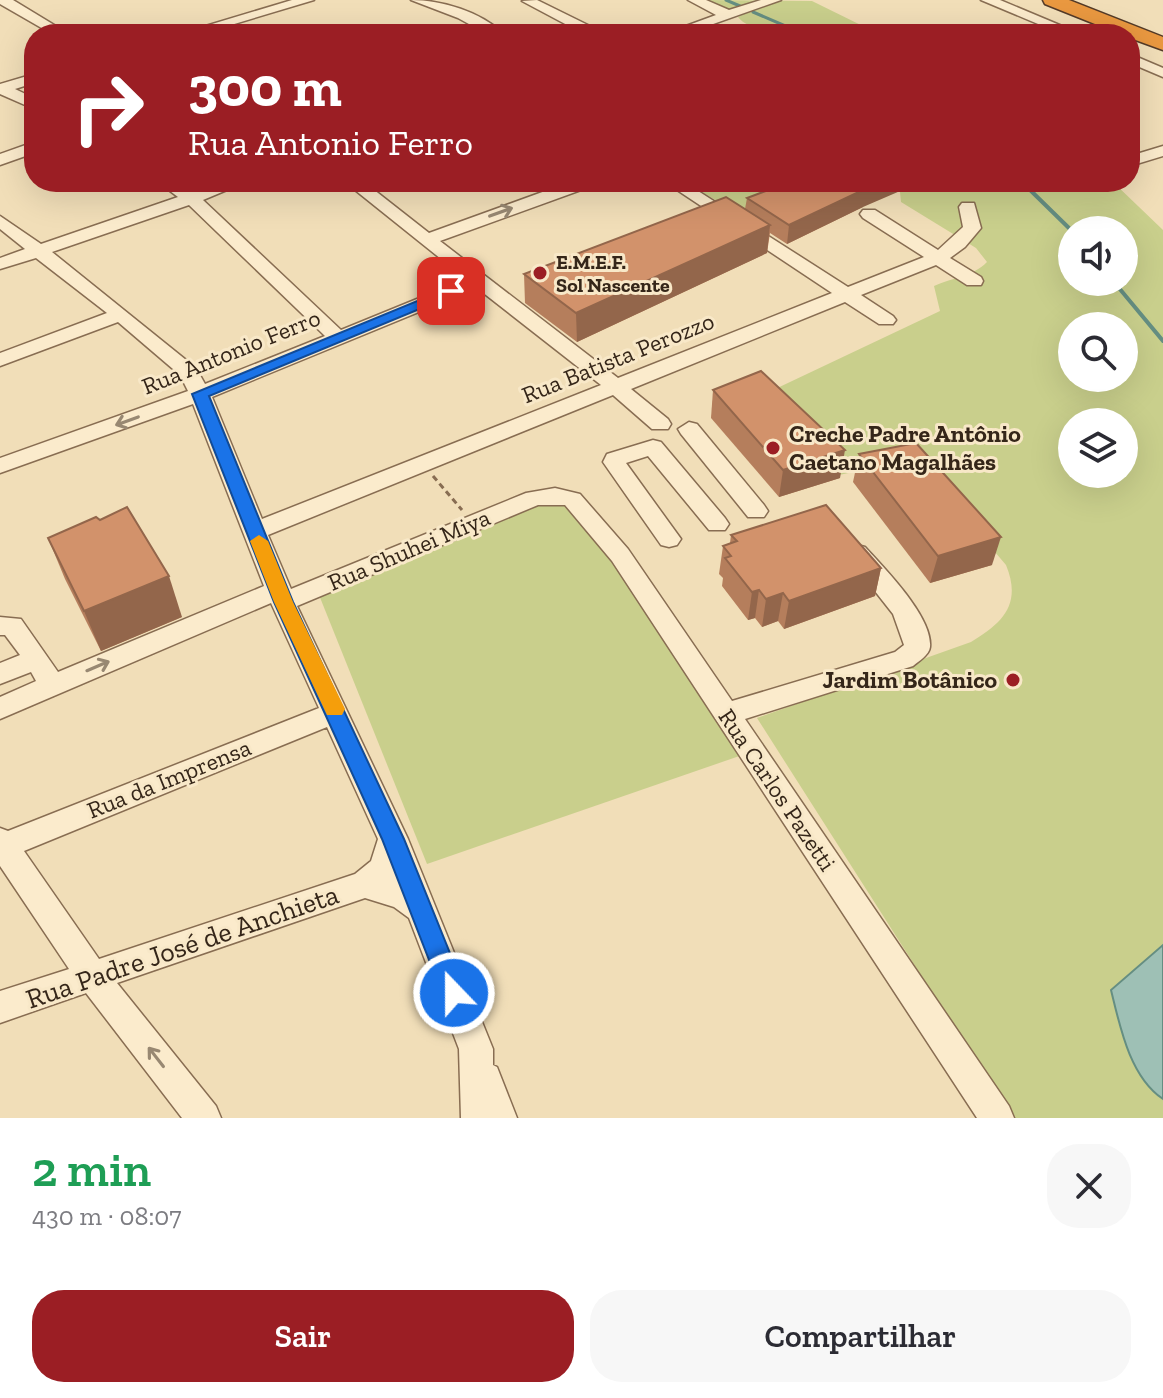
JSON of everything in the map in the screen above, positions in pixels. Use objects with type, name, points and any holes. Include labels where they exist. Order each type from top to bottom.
[{"type":"highway","points":[[1052,0],[1113,24]]},
{"type":"highway","points":[[1087,0],[1163,30]]},
{"type":"highway","points":[[1140,35],[1163,44]]},
{"type":"street","points":[[3,0],[25,6],[49,24]]},
{"type":"street","points":[[222,24],[307,0]]},
{"type":"street","points":[[418,0],[463,15],[479,24]]},
{"type":"street","points":[[695,0],[739,12]]},
{"type":"street","points":[[702,24],[774,0]]},
{"type":"street","points":[[988,0],[1049,24]]},
{"type":"street","points":[[529,1],[575,24]]},
{"type":"street","points":[[1140,63],[1161,72]]},
{"type":"street","points":[[1140,77],[1161,72]]},
{"type":"street","points":[[1,89],[24,81]]},
{"type":"street","points":[[1,89],[24,99]]},
{"type":"street","points":[[0,160],[24,151]]},
{"type":"street","points":[[1140,158],[1163,151]]},
{"type":"street","points":[[182,192],[338,338]]},
{"type":"street","points":[[0,264],[209,192]]},
{"type":"street","points":[[366,192],[660,424]]},
{"type":"street","points":[[540,192],[545,196]]},
{"type":"street","points":[[428,239],[557,192]]},
{"type":"street","points":[[688,192],[886,320]]},
{"type":"street","name":"Rua Batista Perozzo","points":[[255,531],[938,258],[959,243],[972,228],[968,207]]},
{"type":"street","points":[[869,214],[974,281]]},
{"type":"street","points":[[0,221],[121,314],[189,372],[281,596],[393,839],[500,1118]]},
{"type":"street","name":"Rua Antonio Ferro","points":[[0,466],[200,394],[480,280]]},
{"type":"street","points":[[0,360],[121,314]]},
{"type":"street","points":[[689,429],[756,511]]},
{"type":"street","points":[[669,539],[614,462],[615,459],[653,447],[717,524]]},
{"type":"street","name":"Rua Carlos Pazetti","points":[[534,498],[555,496],[572,499],[620,555],[997,1118]]},
{"type":"street","name":"Rua Shuhei Miya","points":[[0,708],[534,498]]},
{"type":"street","points":[[725,714],[904,659],[917,648],[915,635],[888,589],[841,536]]},
{"type":"street","points":[[0,626],[12,626],[37,659],[52,686]]},
{"type":"street","points":[[0,674],[37,659]]},
{"type":"street","name":"Rua da Imprensa","points":[[1,844],[336,712]]},
{"type":"street","name":"Rua Padre José de Anchieta","points":[[0,1007],[365,884],[384,869],[393,839]]},
{"type":"street","points":[[1,844],[92,976],[204,1118]]},
{"type":"street","name":"Rua Padre José de Anchieta","points":[[365,884],[403,896],[421,909]]},
{"type":"street","points":[[476,1049],[478,1118]]},
{"type":"path","points":[[423,464],[473,523]]},
{"type":"green space","points":[[701,0],[812,1],[859,24],[748,24],[738,17],[753,9],[721,10]]},
{"type":"green space","points":[[702,192],[796,192],[739,214]]},
{"type":"green space","name":"Jardim Botânico","points":[[900,192],[1123,192],[1163,230],[1163,1118],[1012,1118],[757,718],[971,642],[1000,620],[1006,611],[1012,591],[1006,565],[916,459],[810,481],[729,411],[940,311],[934,286],[969,274],[987,262],[976,248],[901,202]]},
{"type":"green space","points":[[534,503],[571,503],[751,752],[427,864],[319,595]]},
{"type":"water","points":[[1163,945],[1163,1099],[1152,1090],[1134,1065],[1111,990]]},
{"type":"building","points":[[763,192],[859,192],[789,225],[747,198]]},
{"type":"building","points":[[726,197],[770,225],[576,313],[524,274]]},
{"type":"building","points":[[761,371],[845,450],[783,470],[713,390]]},
{"type":"building","points":[[916,443],[1001,537],[938,556],[859,454]]},
{"type":"building","points":[[826,505],[881,568],[789,601],[783,593],[766,599],[759,590],[752,592],[725,558],[731,556],[723,546],[737,541],[731,535]]},
{"type":"building","points":[[127,507],[169,576],[84,611],[48,538]]},
{"type":"waterway","points":[[726,0],[740,6]]},
{"type":"waterway","points":[[753,12],[781,24]]},
{"type":"waterway","points":[[1032,192],[1058,217]]},
{"type":"waterway","points":[[1126,296],[1163,341]]},
{"type":"slow traffic","points":[[259,541],[283,602],[334,709]]},
{"type":"place","name":"E.M.E.F. Sol Nascente","points":[[540,273]]},
{"type":"place","name":"Creche Padre Antônio Caetano Magalhães","points":[[773,448]]},
{"type":"place","name":"Jardim Botânico","points":[[1013,680]]},
{"type":"route","points":[[451,291],[200,394],[283,602],[393,839],[454,993]]}]
